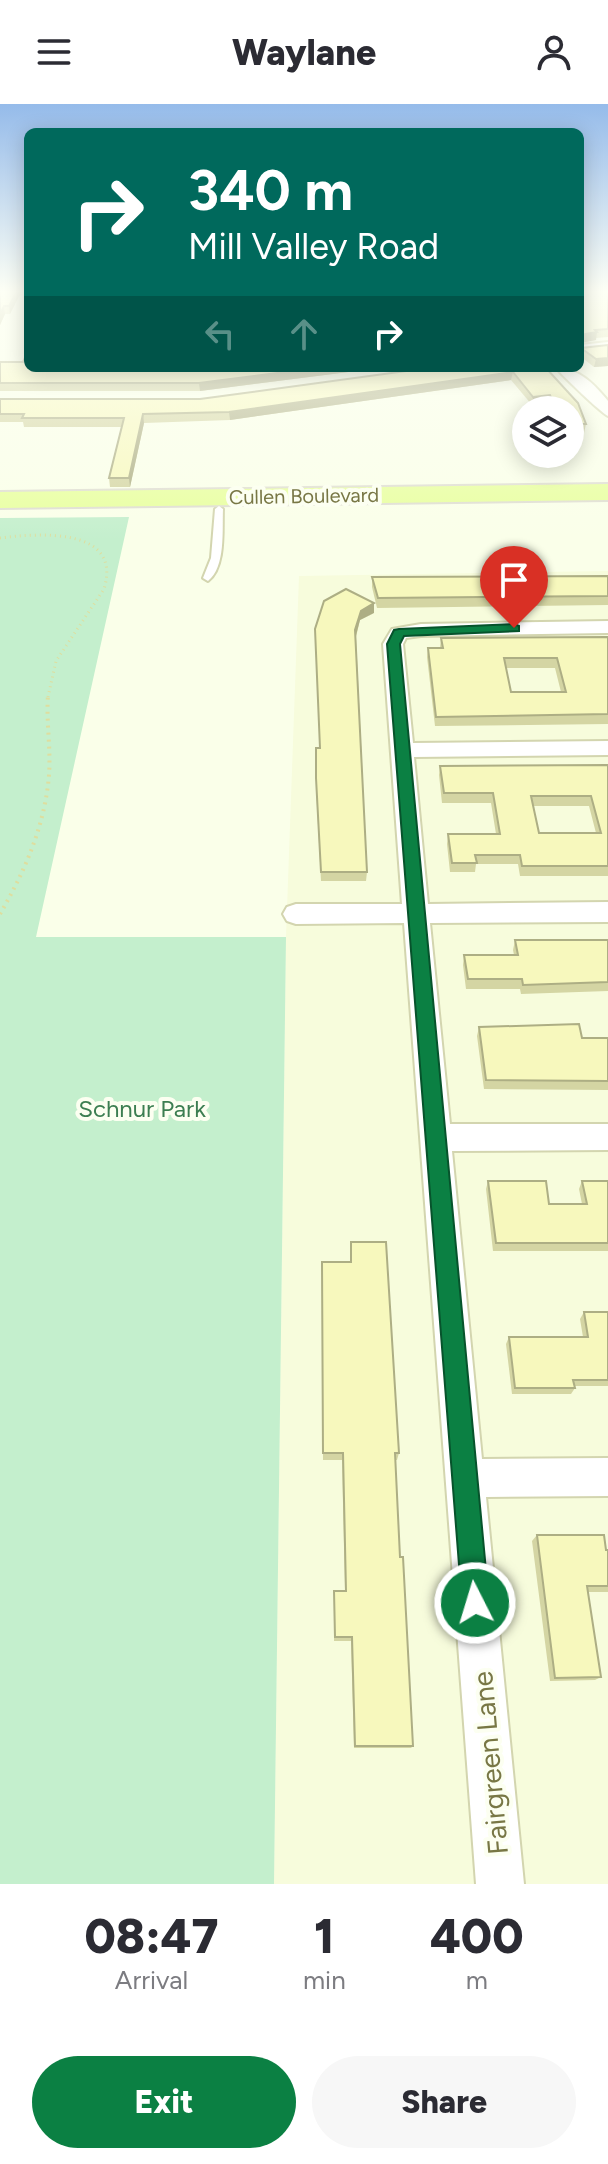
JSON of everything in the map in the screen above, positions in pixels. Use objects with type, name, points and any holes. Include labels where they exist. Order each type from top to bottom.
[{"type":"main road","name":"Cullen Boulevard","points":[[0,500],[219,509],[608,492]]},
{"type":"main road","name":"Cullen Boulevard","points":[[0,511],[115,504],[382,501],[608,505]]},
{"type":"street","points":[[570,374],[608,411]]},
{"type":"street","name":"Fairgreen Lane","points":[[500,1884],[393,644],[399,633],[421,630],[608,627]]},
{"type":"street","points":[[402,750],[608,748]]},
{"type":"street","points":[[296,914],[608,912]]},
{"type":"street","points":[[437,1138],[608,1137]]},
{"type":"street","points":[[464,1478],[608,1477]]},
{"type":"lane","points":[[208,578],[216,558],[219,509]]},
{"type":"path","points":[[0,538],[39,535],[70,538],[98,551],[106,559],[108,571],[97,601],[66,644],[51,674],[49,778],[45,807],[31,849],[0,914]]},
{"type":"shaded area","points":[[608,571],[608,1884],[274,1884],[286,937],[299,576]]},
{"type":"green space","name":"Schnur Park","points":[[129,517],[36,937],[286,937],[274,1884],[0,1884],[0,518]]},
{"type":"building","points":[[0,374],[269,374],[199,383],[0,383]]},
{"type":"building","points":[[383,374],[498,374],[229,412],[143,414],[129,478],[109,478],[124,418],[22,418],[24,414],[0,414],[0,399],[200,399]]},
{"type":"building","points":[[515,374],[552,374],[572,396],[532,396]]},
{"type":"building","points":[[608,576],[608,596],[378,598],[372,577]]},
{"type":"building","points":[[346,589],[374,603],[361,611],[355,630],[367,872],[321,872],[316,778],[316,748],[320,748],[315,629],[324,601]]},
{"type":"building","points":[[608,637],[608,714],[436,717],[428,648],[443,648],[441,638]],"holes":[[[504,658],[557,658],[566,692],[511,692]]]},
{"type":"building","points":[[608,765],[608,866],[522,866],[520,855],[475,855],[477,863],[452,863],[448,834],[500,834],[493,793],[444,793],[440,766]],"holes":[[[531,796],[591,796],[601,833],[539,833]]]},
{"type":"building","points":[[515,940],[608,940],[608,982],[523,985],[522,979],[468,979],[464,955],[518,955]]},
{"type":"building","points":[[579,1024],[582,1038],[608,1038],[608,1081],[486,1080],[479,1027]]},
{"type":"building","points":[[488,1181],[546,1181],[549,1204],[587,1204],[582,1181],[608,1181],[608,1243],[496,1243]]},
{"type":"building","points":[[351,1242],[386,1242],[399,1453],[395,1453],[400,1557],[403,1557],[413,1746],[355,1746],[352,1637],[335,1637],[334,1591],[346,1591],[343,1453],[323,1453],[322,1262],[351,1262]]},
{"type":"building","points":[[584,1312],[608,1312],[608,1380],[573,1380],[575,1388],[515,1388],[509,1337],[588,1337]]},
{"type":"building","points":[[537,1535],[604,1535],[608,1550],[608,1586],[587,1586],[601,1677],[555,1678]]},
{"type":"route","points":[[475,1603],[393,644],[399,633],[421,630],[514,628]]}]
